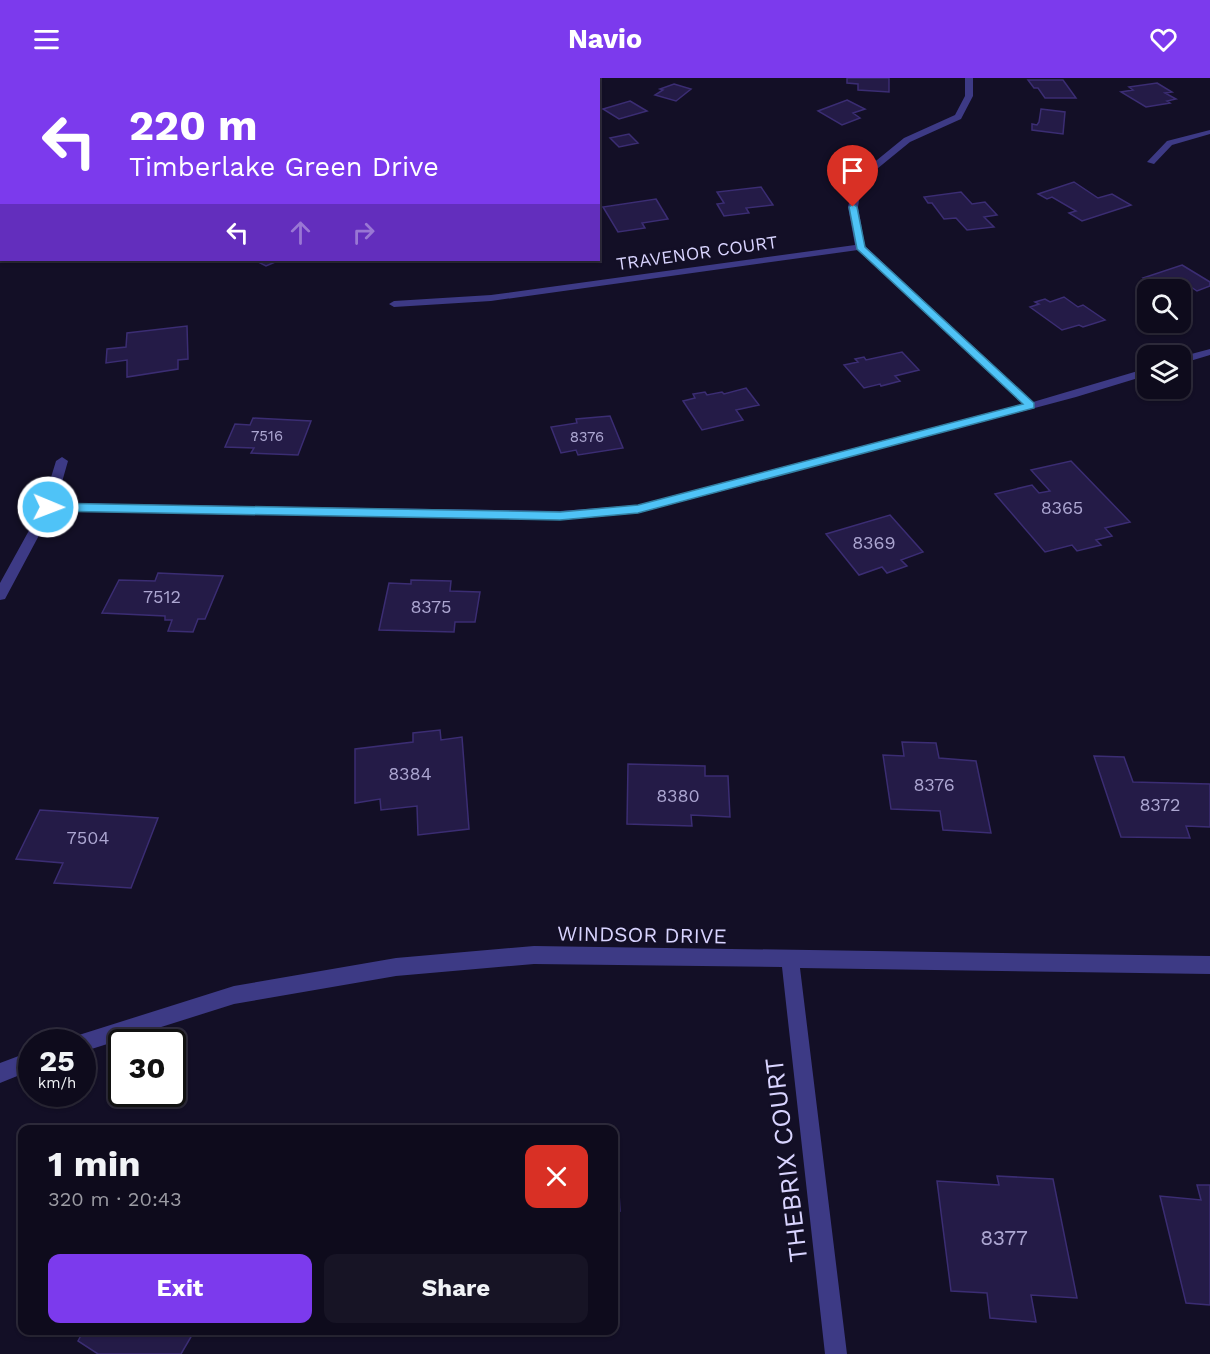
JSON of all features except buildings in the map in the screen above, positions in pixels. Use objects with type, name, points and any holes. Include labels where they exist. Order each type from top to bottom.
[{"type":"street","points":[[969,78],[969,96],[958,117],[908,141],[869,171],[857,188],[853,207],[860,247],[1030,405]]},
{"type":"street","points":[[1150,162],[1161,147],[1177,139],[1210,132]]},
{"type":"street","name":"TRAVENOR COURT","points":[[394,304],[491,298],[860,247]]},
{"type":"street","points":[[1191,358],[1210,352]]},
{"type":"street","points":[[48,507],[560,516],[638,509],[1030,405],[1137,374]]},
{"type":"street","points":[[0,595],[48,507],[62,460]]},
{"type":"street","name":"WINDSOR DRIVE","points":[[96,1039],[234,995],[396,967],[534,955],[1210,965]]},
{"type":"street","name":"THEBRIX COURT","points":[[790,960],[836,1354]]},
{"type":"street","points":[[0,1073],[18,1066]]},
{"type":"route","points":[[48,507],[560,516],[638,509],[1030,405],[860,247],[853,207]]}]
